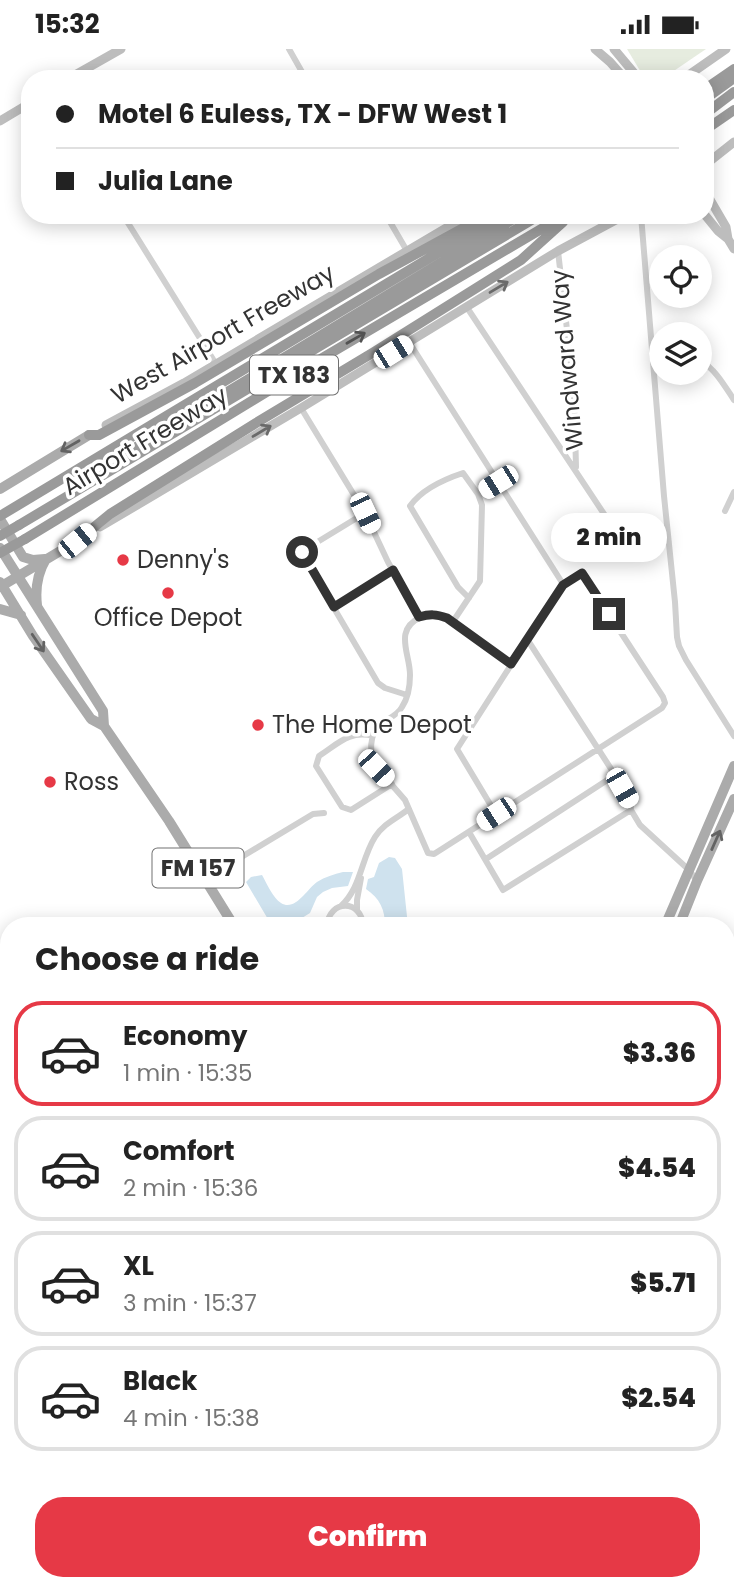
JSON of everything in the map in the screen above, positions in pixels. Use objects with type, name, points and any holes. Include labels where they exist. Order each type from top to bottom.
[{"type":"highway","points":[[714,83],[734,69]]},
{"type":"highway","points":[[714,92],[734,78]]},
{"type":"highway","points":[[714,107],[734,92]]},
{"type":"highway","points":[[714,124],[734,110]]},
{"type":"highway","points":[[89,435],[99,435],[195,383],[379,274],[471,224]]},
{"type":"highway","name":"Airport Freeway","points":[[0,518],[15,518],[486,224]]},
{"type":"highway","points":[[0,529],[505,224]]},
{"type":"highway","points":[[0,536],[15,518],[524,224]]},
{"type":"highway","name":"Airport Freeway","points":[[0,553],[324,356],[550,224]]},
{"type":"highway","points":[[77,541],[110,514],[521,260],[561,224]]},
{"type":"main road","points":[[84,70],[121,49]]},
{"type":"main road","points":[[595,49],[617,70]]},
{"type":"main road","points":[[614,49],[632,70]]},
{"type":"main road","points":[[696,70],[726,49]]},
{"type":"main road","points":[[699,70],[702,66]]},
{"type":"main road","points":[[0,121],[21,108]]},
{"type":"main road","points":[[714,158],[730,145]]},
{"type":"main road","points":[[714,206],[726,227],[728,239]]},
{"type":"main road","name":"West Airport Freeway","points":[[1,487],[453,224]]},
{"type":"main road","points":[[1,585],[301,408],[558,251],[608,224]]},
{"type":"main road","points":[[712,224],[734,249]]},
{"type":"main road","points":[[0,518],[23,557],[33,560],[46,559]]},
{"type":"main road","name":"FM 157","points":[[0,548],[103,711],[104,726]]},
{"type":"main road","points":[[37,607],[37,580],[46,559]]},
{"type":"main road","name":"FM 157","points":[[1,585],[91,719],[104,726],[169,821],[228,917]]},
{"type":"main road","points":[[0,609],[21,615]]},
{"type":"main road","points":[[669,917],[734,766]]},
{"type":"main road","points":[[683,917],[734,799]]},
{"type":"street","points":[[289,49],[301,70]]},
{"type":"street","points":[[129,224],[216,364]]},
{"type":"street","points":[[391,224],[407,251]]},
{"type":"street","points":[[642,224],[650,322]]},
{"type":"street","name":"Windward Way","points":[[558,251],[574,391],[576,469]]},
{"type":"street","points":[[466,306],[618,532],[639,540],[668,542]]},
{"type":"street","points":[[409,342],[563,585]]},
{"type":"street","points":[[712,369],[734,400]]},
{"type":"street","points":[[655,385],[679,646],[734,736]]},
{"type":"street","points":[[301,408],[365,513],[419,617]]},
{"type":"street","points":[[452,622],[469,598],[480,581],[482,505],[478,494],[463,473],[449,478],[416,498],[411,506],[457,587],[469,598]]},
{"type":"street","points":[[478,494],[498,482]]},
{"type":"street","points":[[725,511],[734,492]]},
{"type":"street","points":[[365,513],[302,552],[379,683],[385,688],[407,695]]},
{"type":"street","points":[[334,607],[393,570]]},
{"type":"street","points":[[496,814],[457,749],[563,585],[582,573],[665,703],[662,708],[469,832],[434,854],[428,853],[402,796],[376,768],[370,748],[379,725],[401,709],[407,695],[410,673],[405,634],[408,627],[419,617],[439,615],[511,664]]},
{"type":"street","points":[[527,639],[615,775],[630,801],[635,819],[689,870],[697,881]]},
{"type":"street","points":[[373,736],[349,736],[318,756],[316,766],[342,807],[346,809],[351,810],[392,784]]},
{"type":"street","points":[[486,859],[615,775]]},
{"type":"street","points":[[328,917],[351,894],[374,839],[383,827],[409,809]]},
{"type":"street","points":[[469,832],[503,890],[631,810]]},
{"type":"street","points":[[205,879],[313,814],[324,813]]},
{"type":"street","points":[[357,910],[361,873]]},
{"type":"street","points":[[341,906],[352,907],[362,917]]},
{"type":"shaded area","points":[[627,49],[706,49],[675,70],[640,70]]},
{"type":"water","points":[[389,857],[395,858],[402,869],[407,917],[384,917],[381,905],[366,889],[368,879],[374,877],[379,863]]},
{"type":"water","points":[[353,872],[348,886],[323,892],[317,897],[310,913],[304,917],[267,917],[246,882],[251,877],[262,875],[278,901],[291,905],[317,882],[330,876]]},
{"type":"place","name":"Denny's","points":[[123,560]]},
{"type":"place","name":"Office Depot","points":[[168,593]]},
{"type":"place","name":"The Home Depot","points":[[258,725]]},
{"type":"place","name":"Ross","points":[[50,782]]},
{"type":"route","points":[[302,552],[334,607],[393,570],[419,617],[430,614],[447,618],[511,664],[563,585],[582,573],[609,614]]}]
